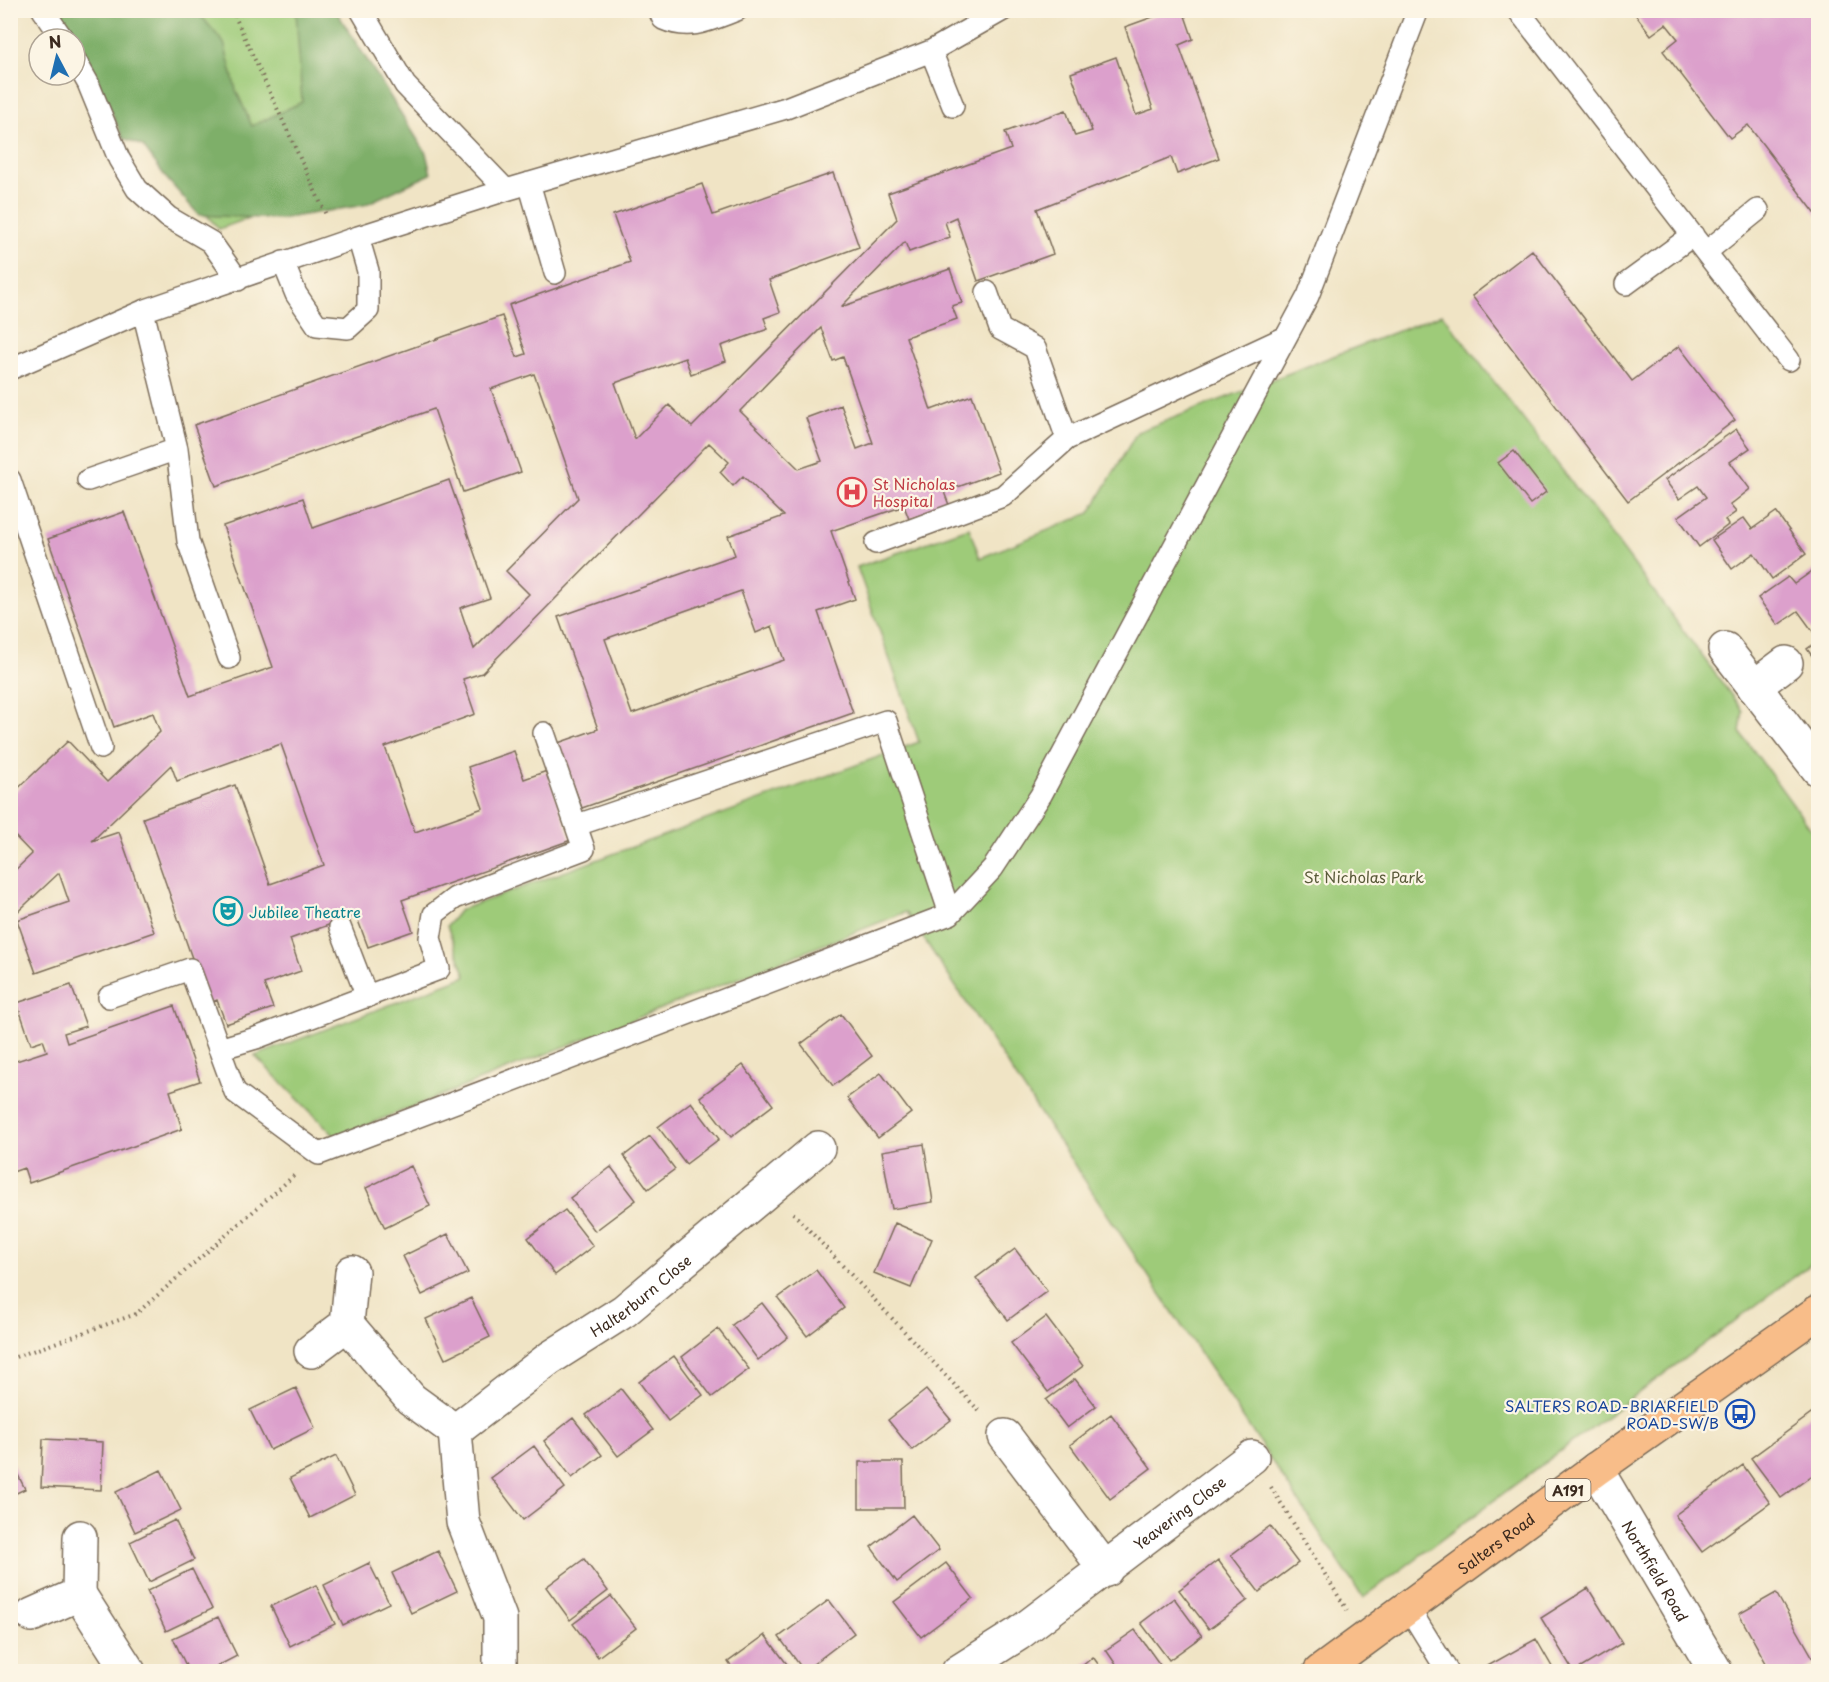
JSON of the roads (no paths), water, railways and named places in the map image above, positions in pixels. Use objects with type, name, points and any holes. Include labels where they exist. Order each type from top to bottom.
[{"type":"main road","name":"Salters Road","points":[[1320,1671],[1596,1469],[1818,1312]]},
{"type":"street","points":[[1725,649],[1818,770]]},
{"type":"street","points":[[1755,687],[1786,663]]},
{"type":"street","name":"Halterburn Close","points":[[455,1431],[550,1358],[624,1311],[818,1148]]},
{"type":"street","points":[[352,1272],[347,1324],[411,1399],[455,1431],[463,1522],[500,1618],[500,1671]]},
{"type":"street","points":[[311,1351],[347,1324]]},
{"type":"street","points":[[1005,1436],[1106,1570]]},
{"type":"street","name":"Yeavering Close","points":[[958,1671],[1018,1634],[1106,1570],[1252,1457]]},
{"type":"street","name":"Northfield Road","points":[[1596,1469],[1716,1671]]},
{"type":"street","points":[[80,1537],[79,1594],[129,1671]]},
{"type":"street","points":[[32,1615],[79,1594]]},
{"type":"lane","points":[[43,10],[55,27]]},
{"type":"lane","points":[[361,10],[405,84],[506,190]]},
{"type":"lane","points":[[659,10],[663,19],[678,26],[694,24],[737,10]]},
{"type":"lane","points":[[109,997],[190,969],[235,1092],[320,1154],[950,914],[993,868],[1041,795],[1308,296],[1418,10]]},
{"type":"lane","points":[[1518,10],[1789,360]]},
{"type":"lane","points":[[12,366],[143,311],[349,240],[529,183],[786,108],[931,51],[991,14]]},
{"type":"lane","points":[[931,51],[953,106]]},
{"type":"lane","points":[[87,81],[115,152],[137,189],[168,217],[211,242],[238,280]]},
{"type":"lane","points":[[529,183],[555,273]]},
{"type":"lane","points":[[1706,252],[1758,210]]},
{"type":"lane","points":[[1626,284],[1693,235]]},
{"type":"lane","points":[[283,262],[296,294],[316,326],[348,328],[368,309],[368,271],[349,240]]},
{"type":"lane","points":[[987,292],[1000,329],[1035,348],[1067,439]]},
{"type":"lane","points":[[143,311],[177,449],[188,541],[229,658]]},
{"type":"lane","points":[[876,543],[1003,496],[1067,439],[1286,337]]},
{"type":"lane","points":[[88,480],[177,449]]},
{"type":"lane","points":[[10,480],[101,748]]},
{"type":"lane","points":[[577,825],[886,721],[950,914]]},
{"type":"lane","points":[[219,1049],[439,969],[430,938],[434,914],[455,898],[585,849],[544,733]]},
{"type":"lane","points":[[340,927],[367,997]]},
{"type":"lane","points":[[1408,1607],[1448,1671]]},
{"type":"place","name":"St Nicholas Hospital","points":[[852,492]]},
{"type":"place","name":"Jubilee Theatre","points":[[228,911]]},
{"type":"place","name":"SALTERS ROAD-BRIARFIELD ROAD-SW/B","points":[[1740,1414]]},
{"type":"park label","name":"St Nicholas Park","points":[[1364,876]]}]
